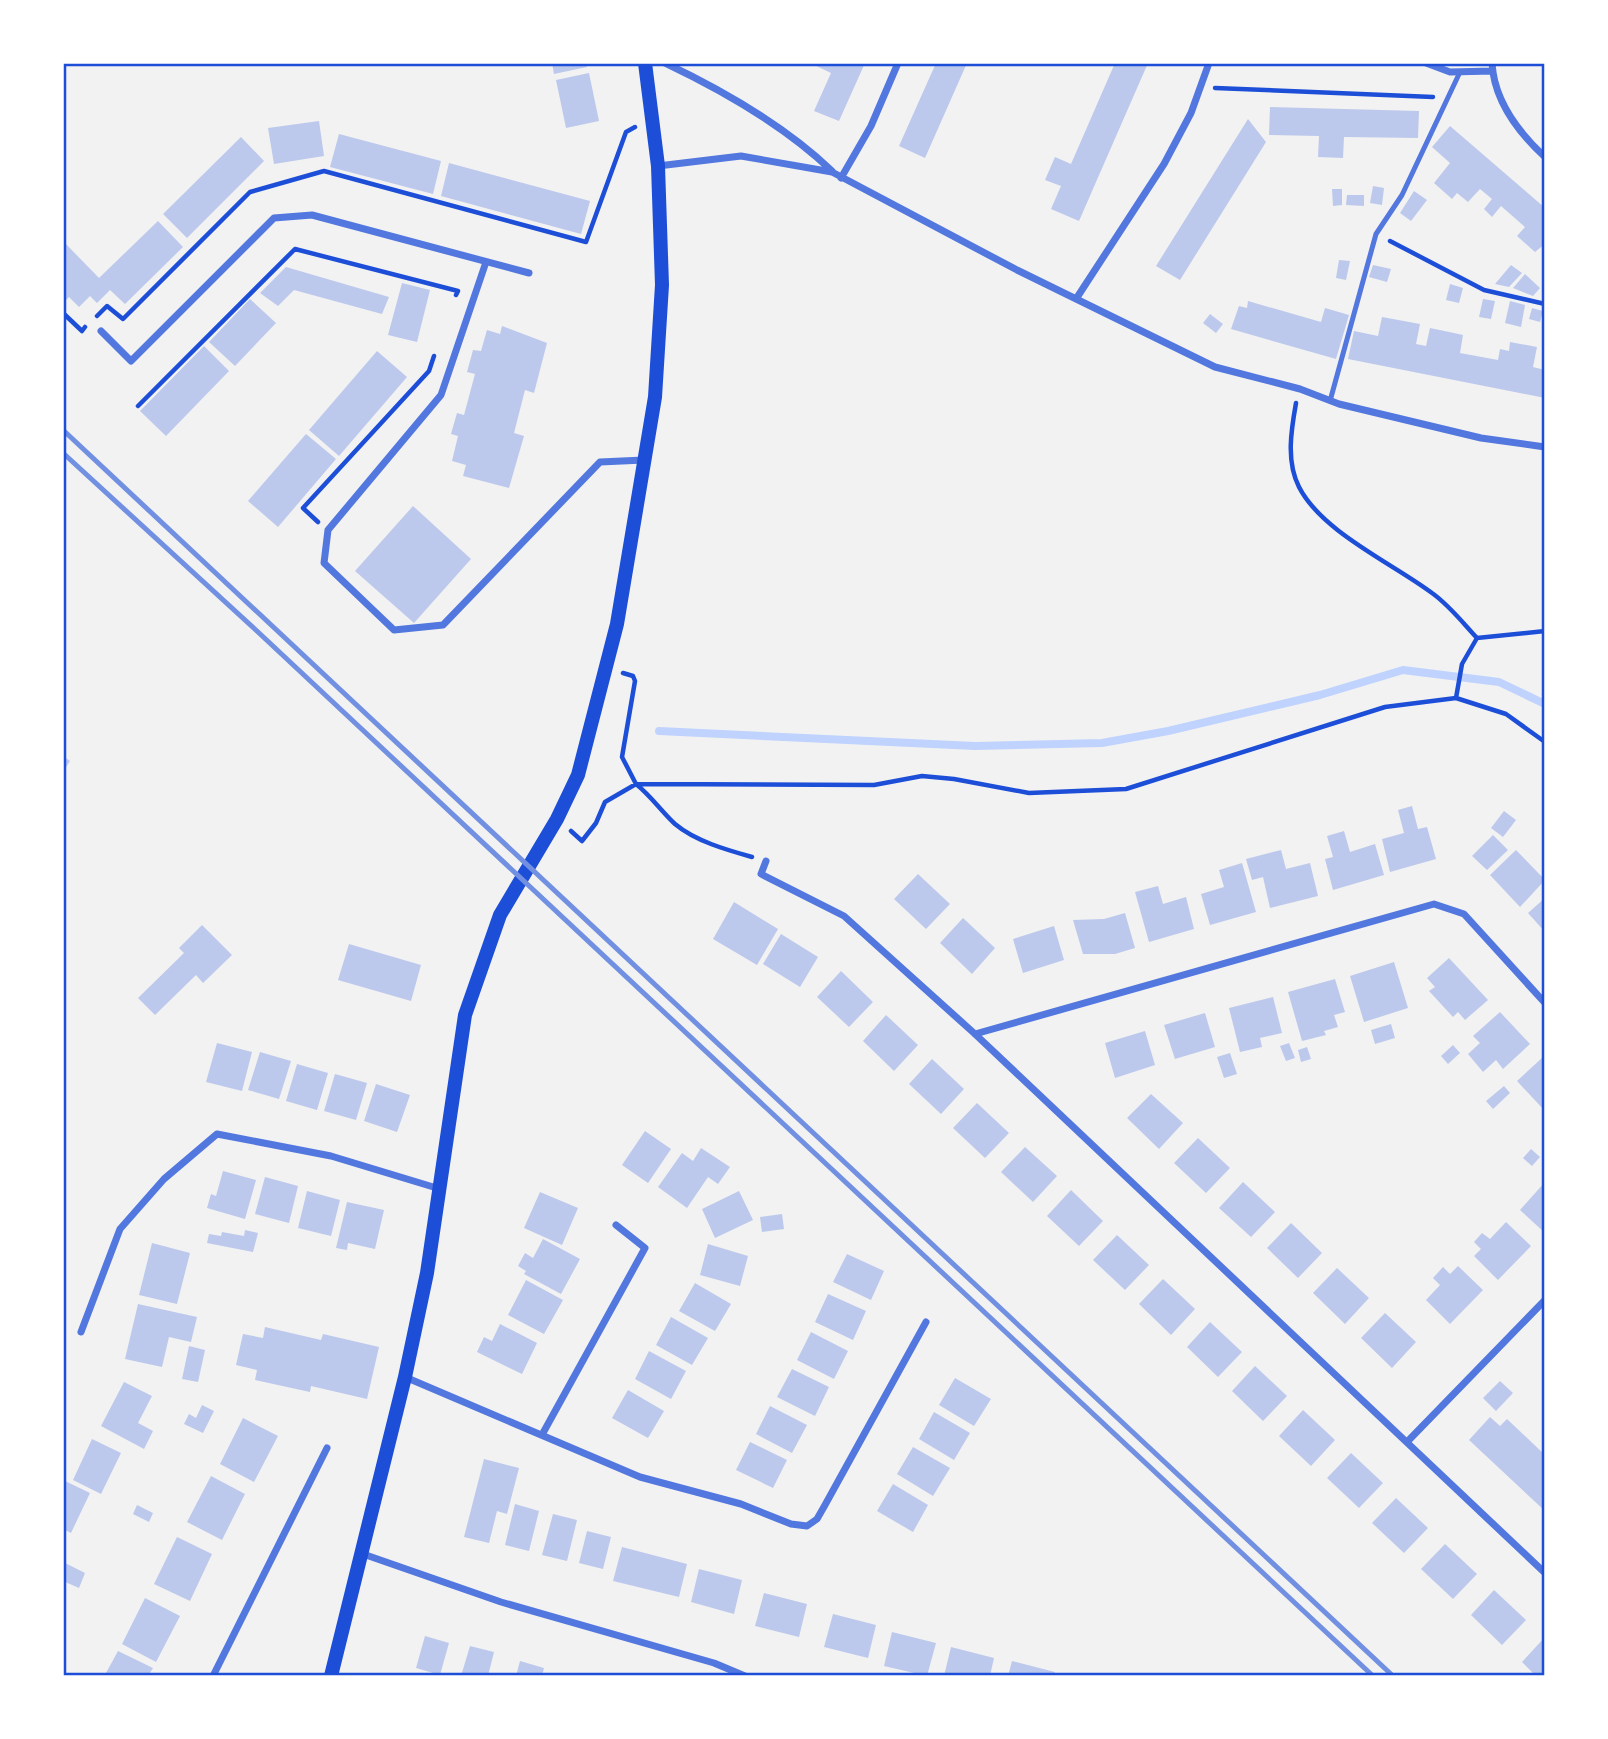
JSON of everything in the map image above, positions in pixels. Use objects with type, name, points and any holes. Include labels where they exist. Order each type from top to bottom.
[{"type":"main road","points":[[331,1676],[405,1377],[440,1189],[465,1016],[500,915],[558,819],[578,775],[617,624],[655,397],[662,285],[658,166],[645,63]]},
{"type":"street","points":[[665,63],[724,93],[813,153],[841,178],[1215,367],[1300,389],[1330,401],[1480,438],[1545,447]]},
{"type":"street","points":[[841,178],[871,125],[898,63]]},
{"type":"street","points":[[1076,299],[1164,164],[1191,113],[1209,63]]},
{"type":"street","points":[[1426,63],[1450,72],[1493,67],[1501,99],[1522,134],[1545,157]]},
{"type":"street","points":[[658,166],[741,156],[832,172]]},
{"type":"street","points":[[101,331],[131,361],[274,218],[313,215],[529,273]]},
{"type":"street","points":[[486,262],[441,395],[328,530],[324,563],[394,630],[443,625],[600,461],[645,460]]},
{"type":"street","points":[[766,861],[761,874],[844,916],[975,1034],[1545,1573]]},
{"type":"street","points":[[975,1034],[1434,904],[1464,914],[1545,1003]]},
{"type":"street","points":[[81,1332],[120,1229],[164,1179],[217,1134],[331,1156],[440,1189]]},
{"type":"street","points":[[543,1433],[645,1248],[617,1225]]},
{"type":"street","points":[[1407,1443],[1545,1300]]},
{"type":"street","points":[[405,1377],[543,1433],[640,1477],[741,1504],[791,1524],[807,1526],[817,1519],[926,1322]]},
{"type":"street","points":[[213,1676],[327,1448]]},
{"type":"street","points":[[363,1554],[501,1602],[714,1663],[745,1676]]},
{"type":"lane","points":[[1330,401],[1376,234],[1402,195],[1460,72]]},
{"type":"path","points":[[1200,88],[1448,97]]},
{"type":"path","points":[[526,227],[586,242],[626,132],[652,117]]},
{"type":"path","points":[[1376,234],[1485,290],[1545,304]]},
{"type":"path","points":[[138,406],[295,248],[458,291],[454,302]]},
{"type":"path","points":[[63,313],[82,331]]},
{"type":"path","points":[[328,530],[303,508],[429,371],[437,348]]},
{"type":"path","points":[[1300,389],[1291,430],[1291,460],[1299,487],[1313,507],[1331,524],[1434,594],[1477,638]]},
{"type":"path","points":[[1477,638],[1545,631]]},
{"type":"path","points":[[1456,698],[1462,664],[1477,638]]},
{"type":"path","points":[[606,667],[634,676],[622,757],[636,784],[659,803],[676,824],[712,844],[766,861]]},
{"type":"path","points":[[558,819],[582,841],[596,823],[605,802],[636,784],[874,785],[922,776],[1029,793],[1126,789],[1373,711],[1456,698],[1506,714],[1545,742]]},
{"type":"building","points":[[552,63],[586,63],[587,67],[554,74]]},
{"type":"building","points":[[810,63],[865,63],[839,121],[814,111],[831,73]]},
{"type":"building","points":[[936,63],[967,63],[925,158],[899,146]]},
{"type":"building","points":[[1115,63],[1148,63],[1079,221],[1051,209],[1061,186],[1045,180],[1055,157],[1071,164]]},
{"type":"building","points":[[589,73],[599,121],[566,128],[556,80]]},
{"type":"building","points":[[1270,107],[1419,111],[1418,138],[1344,137],[1343,158],[1318,157],[1319,136],[1269,135]]},
{"type":"building","points":[[1248,119],[1266,142],[1180,280],[1156,266]]},
{"type":"building","points":[[319,121],[324,156],[274,164],[268,128]]},
{"type":"building","points":[[1450,126],[1545,208],[1545,244],[1535,252],[1517,236],[1525,227],[1501,206],[1492,217],[1484,209],[1492,199],[1480,189],[1468,202],[1457,193],[1452,199],[1434,183],[1450,163],[1432,147]]},
{"type":"building","points":[[339,134],[441,161],[433,194],[330,167]]},
{"type":"building","points":[[241,137],[264,161],[187,238],[163,214]]},
{"type":"building","points":[[449,163],[590,201],[581,234],[441,196]]},
{"type":"building","points":[[1373,186],[1384,188],[1382,205],[1370,203]]},
{"type":"building","points":[[1332,189],[1342,189],[1342,205],[1333,206]]},
{"type":"building","points":[[1414,191],[1427,200],[1411,221],[1400,213]]},
{"type":"building","points":[[1347,195],[1364,195],[1364,206],[1346,205]]},
{"type":"building","points":[[158,221],[183,247],[125,304],[110,290],[97,303],[90,296],[79,307],[69,297],[63,303],[63,241],[99,278]]},
{"type":"building","points":[[1339,260],[1350,261],[1346,280],[1336,278]]},
{"type":"building","points":[[1373,265],[1391,269],[1387,282],[1369,277]]},
{"type":"building","points":[[1511,265],[1522,273],[1509,287],[1495,284]]},
{"type":"building","points":[[286,267],[389,297],[382,314],[294,290],[278,306],[260,293]]},
{"type":"building","points":[[1525,274],[1540,288],[1533,296],[1513,288]]},
{"type":"building","points":[[402,283],[430,290],[417,342],[388,335]]},
{"type":"building","points":[[1450,284],[1463,288],[1459,303],[1446,300]]},
{"type":"building","points":[[250,299],[276,323],[235,366],[209,342]]},
{"type":"building","points":[[1483,299],[1495,301],[1491,319],[1479,317]]},
{"type":"building","points":[[1248,301],[1321,322],[1325,308],[1349,315],[1336,359],[1231,329],[1239,306],[1247,308]]},
{"type":"building","points":[[1510,301],[1525,305],[1521,327],[1505,323]]},
{"type":"building","points":[[1532,308],[1543,311],[1540,322],[1529,319]]},
{"type":"building","points":[[1210,314],[1223,324],[1216,333],[1203,323]]},
{"type":"building","points":[[1382,317],[1420,324],[1416,344],[1426,346],[1430,328],[1463,335],[1460,353],[1498,360],[1500,349],[1509,351],[1510,342],[1537,347],[1533,367],[1545,370],[1545,398],[1348,359],[1354,331],[1378,336]]},
{"type":"building","points":[[502,326],[547,343],[534,393],[525,390],[514,433],[524,436],[509,488],[463,476],[466,465],[452,461],[458,436],[451,434],[457,413],[464,415],[475,374],[467,372],[473,350],[481,351],[487,330],[500,334]]},
{"type":"building","points":[[204,346],[229,371],[166,436],[140,411]]},
{"type":"building","points":[[377,351],[407,377],[339,456],[309,430]]},
{"type":"building","points":[[306,434],[336,459],[278,527],[248,501]]},
{"type":"building","points":[[413,506],[471,559],[414,623],[355,571]]},
{"type":"building","points":[[63,756],[70,761],[63,772]]},
{"type":"building","points":[[1412,806],[1418,829],[1427,827],[1436,859],[1390,872],[1382,839],[1404,833],[1398,810]]},
{"type":"building","points":[[1504,811],[1516,820],[1503,837],[1491,828]]},
{"type":"building","points":[[1344,831],[1350,852],[1375,844],[1384,875],[1333,890],[1325,859],[1333,857],[1327,836]]},
{"type":"building","points":[[1493,835],[1508,850],[1487,870],[1472,856]]},
{"type":"building","points":[[1281,850],[1286,869],[1310,863],[1318,896],[1270,908],[1263,877],[1252,880],[1246,859]]},
{"type":"building","points":[[1516,850],[1545,880],[1520,907],[1490,875]]},
{"type":"building","points":[[1242,863],[1256,912],[1210,925],[1201,894],[1224,887],[1219,870]]},
{"type":"building","points":[[918,874],[950,904],[926,929],[894,899]]},
{"type":"building","points":[[1158,886],[1163,904],[1186,897],[1194,929],[1149,942],[1135,892]]},
{"type":"building","points":[[1545,898],[1545,932],[1528,913]]},
{"type":"building","points":[[734,902],[778,929],[757,965],[713,939]]},
{"type":"building","points":[[1125,913],[1135,948],[1115,954],[1083,954],[1073,920],[1104,919]]},
{"type":"building","points":[[963,918],[995,948],[972,974],[940,943]]},
{"type":"building","points":[[202,925],[232,955],[203,983],[196,975],[155,1015],[138,998],[184,953],[179,948]]},
{"type":"building","points":[[1054,926],[1064,960],[1023,973],[1013,939]]},
{"type":"building","points":[[781,934],[818,957],[800,987],[763,964]]},
{"type":"building","points":[[349,944],[421,965],[411,1001],[338,980]]},
{"type":"building","points":[[1449,958],[1488,1000],[1465,1020],[1458,1012],[1453,1017],[1429,991],[1435,987],[1427,978]]},
{"type":"building","points":[[1394,962],[1408,1008],[1364,1022],[1350,976]]},
{"type":"building","points":[[841,971],[873,1002],[849,1027],[817,997]]},
{"type":"building","points":[[1335,979],[1345,1012],[1334,1015],[1338,1027],[1324,1031],[1326,1035],[1302,1041],[1288,992]]},
{"type":"building","points":[[1273,997],[1282,1033],[1260,1038],[1262,1047],[1240,1052],[1229,1008]]},
{"type":"building","points":[[1500,1012],[1530,1044],[1503,1069],[1496,1060],[1483,1072],[1468,1054],[1480,1043],[1473,1036]]},
{"type":"building","points":[[1205,1013],[1215,1047],[1175,1059],[1164,1025]]},
{"type":"building","points":[[886,1015],[918,1045],[894,1071],[863,1041]]},
{"type":"building","points":[[1391,1024],[1395,1038],[1375,1044],[1371,1030]]},
{"type":"building","points":[[1145,1031],[1155,1065],[1115,1078],[1105,1043]]},
{"type":"building","points":[[217,1043],[252,1052],[242,1091],[206,1082]]},
{"type":"building","points":[[1289,1043],[1295,1058],[1286,1061],[1280,1046]]},
{"type":"building","points":[[1453,1045],[1460,1053],[1448,1064],[1441,1056]]},
{"type":"building","points":[[1307,1047],[1311,1059],[1301,1062],[1298,1050]]},
{"type":"building","points":[[260,1052],[291,1061],[279,1099],[248,1090]]},
{"type":"building","points":[[1230,1053],[1237,1074],[1224,1078],[1217,1057]]},
{"type":"building","points":[[1543,1057],[1545,1060],[1545,1111],[1517,1081]]},
{"type":"building","points":[[932,1059],[964,1089],[941,1114],[909,1084]]},
{"type":"building","points":[[297,1064],[328,1073],[317,1110],[286,1101]]},
{"type":"building","points":[[335,1074],[367,1083],[356,1120],[324,1111]]},
{"type":"building","points":[[376,1084],[410,1095],[397,1132],[364,1121]]},
{"type":"building","points":[[1504,1086],[1510,1093],[1493,1109],[1486,1101]]},
{"type":"building","points":[[1151,1094],[1183,1123],[1159,1149],[1127,1118]]},
{"type":"building","points":[[977,1103],[1009,1133],[985,1158],[953,1128]]},
{"type":"building","points":[[645,1131],[671,1149],[648,1183],[622,1165]]},
{"type":"building","points":[[1198,1138],[1230,1168],[1206,1193],[1174,1163]]},
{"type":"building","points":[[1025,1147],[1057,1176],[1033,1202],[1001,1172]]},
{"type":"building","points":[[701,1148],[730,1167],[718,1184],[708,1177],[687,1208],[658,1187],[682,1153],[693,1161]]},
{"type":"building","points":[[1531,1149],[1540,1157],[1532,1166],[1523,1158]]},
{"type":"building","points":[[223,1171],[256,1180],[245,1219],[207,1208],[211,1194],[216,1196]]},
{"type":"building","points":[[265,1177],[298,1186],[289,1223],[255,1214]]},
{"type":"building","points":[[1243,1182],[1275,1212],[1251,1237],[1219,1208]]},
{"type":"building","points":[[1545,1182],[1545,1233],[1520,1210]]},
{"type":"building","points":[[1071,1190],[1103,1221],[1079,1246],[1047,1216]]},
{"type":"building","points":[[307,1191],[340,1200],[331,1236],[298,1228]]},
{"type":"building","points":[[739,1191],[753,1220],[715,1238],[702,1209]]},
{"type":"building","points":[[540,1192],[578,1208],[562,1245],[524,1228]]},
{"type":"building","points":[[347,1202],[384,1210],[375,1249],[348,1243],[347,1250],[336,1248]]},
{"type":"building","points":[[782,1214],[784,1229],[762,1232],[760,1217]]},
{"type":"building","points":[[1506,1222],[1531,1246],[1498,1280],[1474,1256],[1481,1249],[1474,1242],[1482,1233],[1490,1239]]},
{"type":"building","points":[[1291,1223],[1322,1253],[1298,1278],[1267,1248]]},
{"type":"building","points":[[245,1230],[258,1233],[253,1252],[207,1243],[209,1234],[221,1236],[222,1232],[244,1236]]},
{"type":"building","points":[[1117,1235],[1149,1265],[1125,1290],[1093,1260]]},
{"type":"building","points":[[543,1239],[580,1259],[561,1294],[524,1274],[526,1271],[518,1266],[525,1253],[533,1258]]},
{"type":"building","points":[[152,1243],[190,1253],[177,1304],[139,1295]]},
{"type":"building","points":[[708,1244],[748,1256],[740,1286],[700,1275]]},
{"type":"building","points":[[847,1254],[884,1271],[871,1300],[833,1282]]},
{"type":"building","points":[[1458,1266],[1483,1290],[1450,1324],[1426,1300],[1440,1285],[1433,1278],[1443,1267],[1450,1274]]},
{"type":"building","points":[[1337,1268],[1369,1298],[1345,1324],[1313,1293]]},
{"type":"building","points":[[1163,1279],[1195,1309],[1171,1335],[1139,1304]]},
{"type":"building","points":[[526,1280],[563,1300],[544,1334],[508,1315]]},
{"type":"building","points":[[695,1283],[731,1304],[715,1331],[679,1311]]},
{"type":"building","points":[[828,1294],[866,1311],[853,1340],[815,1322]]},
{"type":"building","points":[[138,1304],[197,1317],[191,1342],[169,1337],[162,1367],[125,1359]]},
{"type":"building","points":[[1385,1313],[1416,1342],[1392,1368],[1361,1338]]},
{"type":"building","points":[[671,1317],[708,1338],[692,1365],[656,1345]]},
{"type":"building","points":[[1210,1322],[1242,1352],[1218,1377],[1187,1347]]},
{"type":"building","points":[[500,1324],[537,1343],[522,1374],[477,1352],[484,1337],[492,1341]]},
{"type":"building","points":[[265,1327],[321,1340],[323,1334],[379,1347],[367,1399],[311,1386],[310,1392],[255,1380],[257,1370],[236,1365],[243,1334],[263,1338]]},
{"type":"building","points":[[811,1332],[848,1351],[834,1379],[797,1360]]},
{"type":"building","points":[[189,1346],[205,1350],[198,1382],[182,1379]]},
{"type":"building","points":[[649,1351],[686,1371],[671,1399],[635,1379]]},
{"type":"building","points":[[1255,1366],[1287,1396],[1263,1421],[1232,1391]]},
{"type":"building","points":[[792,1369],[829,1387],[815,1416],[777,1397]]},
{"type":"building","points":[[955,1378],[991,1399],[974,1426],[939,1405]]},
{"type":"building","points":[[1500,1381],[1513,1393],[1496,1411],[1483,1398]]},
{"type":"building","points":[[124,1382],[152,1396],[138,1423],[153,1431],[144,1449],[101,1426]]},
{"type":"building","points":[[628,1390],[664,1411],[648,1438],[612,1418]]},
{"type":"building","points":[[202,1405],[214,1411],[203,1433],[184,1424],[189,1414],[196,1418]]},
{"type":"building","points":[[770,1406],[807,1425],[792,1453],[756,1434]]},
{"type":"building","points":[[1303,1410],[1335,1440],[1311,1466],[1279,1436]]},
{"type":"building","points":[[934,1412],[970,1433],[954,1460],[919,1439]]},
{"type":"building","points":[[1490,1417],[1500,1426],[1507,1419],[1545,1455],[1545,1511],[1469,1440]]},
{"type":"building","points":[[243,1418],[278,1436],[254,1482],[220,1464]]},
{"type":"building","points":[[92,1439],[121,1453],[101,1494],[73,1480]]},
{"type":"building","points":[[750,1442],[787,1460],[773,1488],[736,1470]]},
{"type":"building","points":[[913,1447],[950,1468],[933,1496],[897,1474]]},
{"type":"building","points":[[1351,1453],[1383,1483],[1359,1508],[1327,1478]]},
{"type":"building","points":[[484,1459],[519,1468],[507,1514],[497,1511],[489,1543],[464,1537]]},
{"type":"building","points":[[211,1476],[245,1494],[222,1540],[187,1522]]},
{"type":"building","points":[[63,1480],[90,1493],[71,1533],[63,1529]]},
{"type":"building","points":[[893,1484],[928,1505],[913,1532],[877,1511]]},
{"type":"building","points":[[1396,1498],[1428,1528],[1404,1553],[1372,1523]]},
{"type":"building","points":[[515,1504],[539,1511],[529,1551],[505,1545]]},
{"type":"building","points":[[137,1505],[153,1513],[149,1522],[133,1514]]},
{"type":"building","points":[[553,1514],[577,1520],[567,1561],[542,1555]]},
{"type":"building","points":[[587,1531],[611,1537],[603,1569],[579,1563]]},
{"type":"building","points":[[177,1537],[212,1554],[190,1601],[154,1584]]},
{"type":"building","points":[[1445,1544],[1477,1574],[1453,1599],[1421,1569]]},
{"type":"building","points":[[622,1547],[687,1564],[679,1597],[613,1581]]},
{"type":"building","points":[[63,1562],[85,1573],[79,1588],[63,1581]]},
{"type":"building","points":[[699,1569],[742,1580],[734,1614],[691,1602]]},
{"type":"building","points":[[1494,1590],[1526,1620],[1502,1645],[1471,1615]]},
{"type":"building","points":[[764,1593],[807,1604],[799,1637],[755,1626]]},
{"type":"building","points":[[145,1598],[180,1616],[156,1662],[122,1644]]},
{"type":"building","points":[[833,1614],[876,1625],[868,1658],[824,1647]]},
{"type":"building","points":[[892,1632],[936,1643],[927,1676],[884,1666]]},
{"type":"building","points":[[425,1636],[449,1643],[440,1675],[416,1668]]},
{"type":"building","points":[[1545,1637],[1545,1676],[1536,1676],[1522,1662]]},
{"type":"building","points":[[470,1646],[494,1652],[488,1676],[461,1676]]},
{"type":"building","points":[[951,1647],[994,1658],[990,1676],[944,1676]]},
{"type":"building","points":[[118,1651],[153,1668],[148,1676],[106,1673]]},
{"type":"building","points":[[520,1661],[544,1668],[542,1676],[516,1676]]},
{"type":"building","points":[[1012,1661],[1055,1672],[1054,1676],[1008,1676]]},
{"type":"waterway","points":[[659,731],[975,746],[1102,743],[1168,731],[1320,695],[1403,670],[1499,682],[1545,704]]},
{"type":"railway","points":[[63,430],[1393,1676]]},
{"type":"railway","points":[[63,453],[258,632],[1373,1676]]}]
